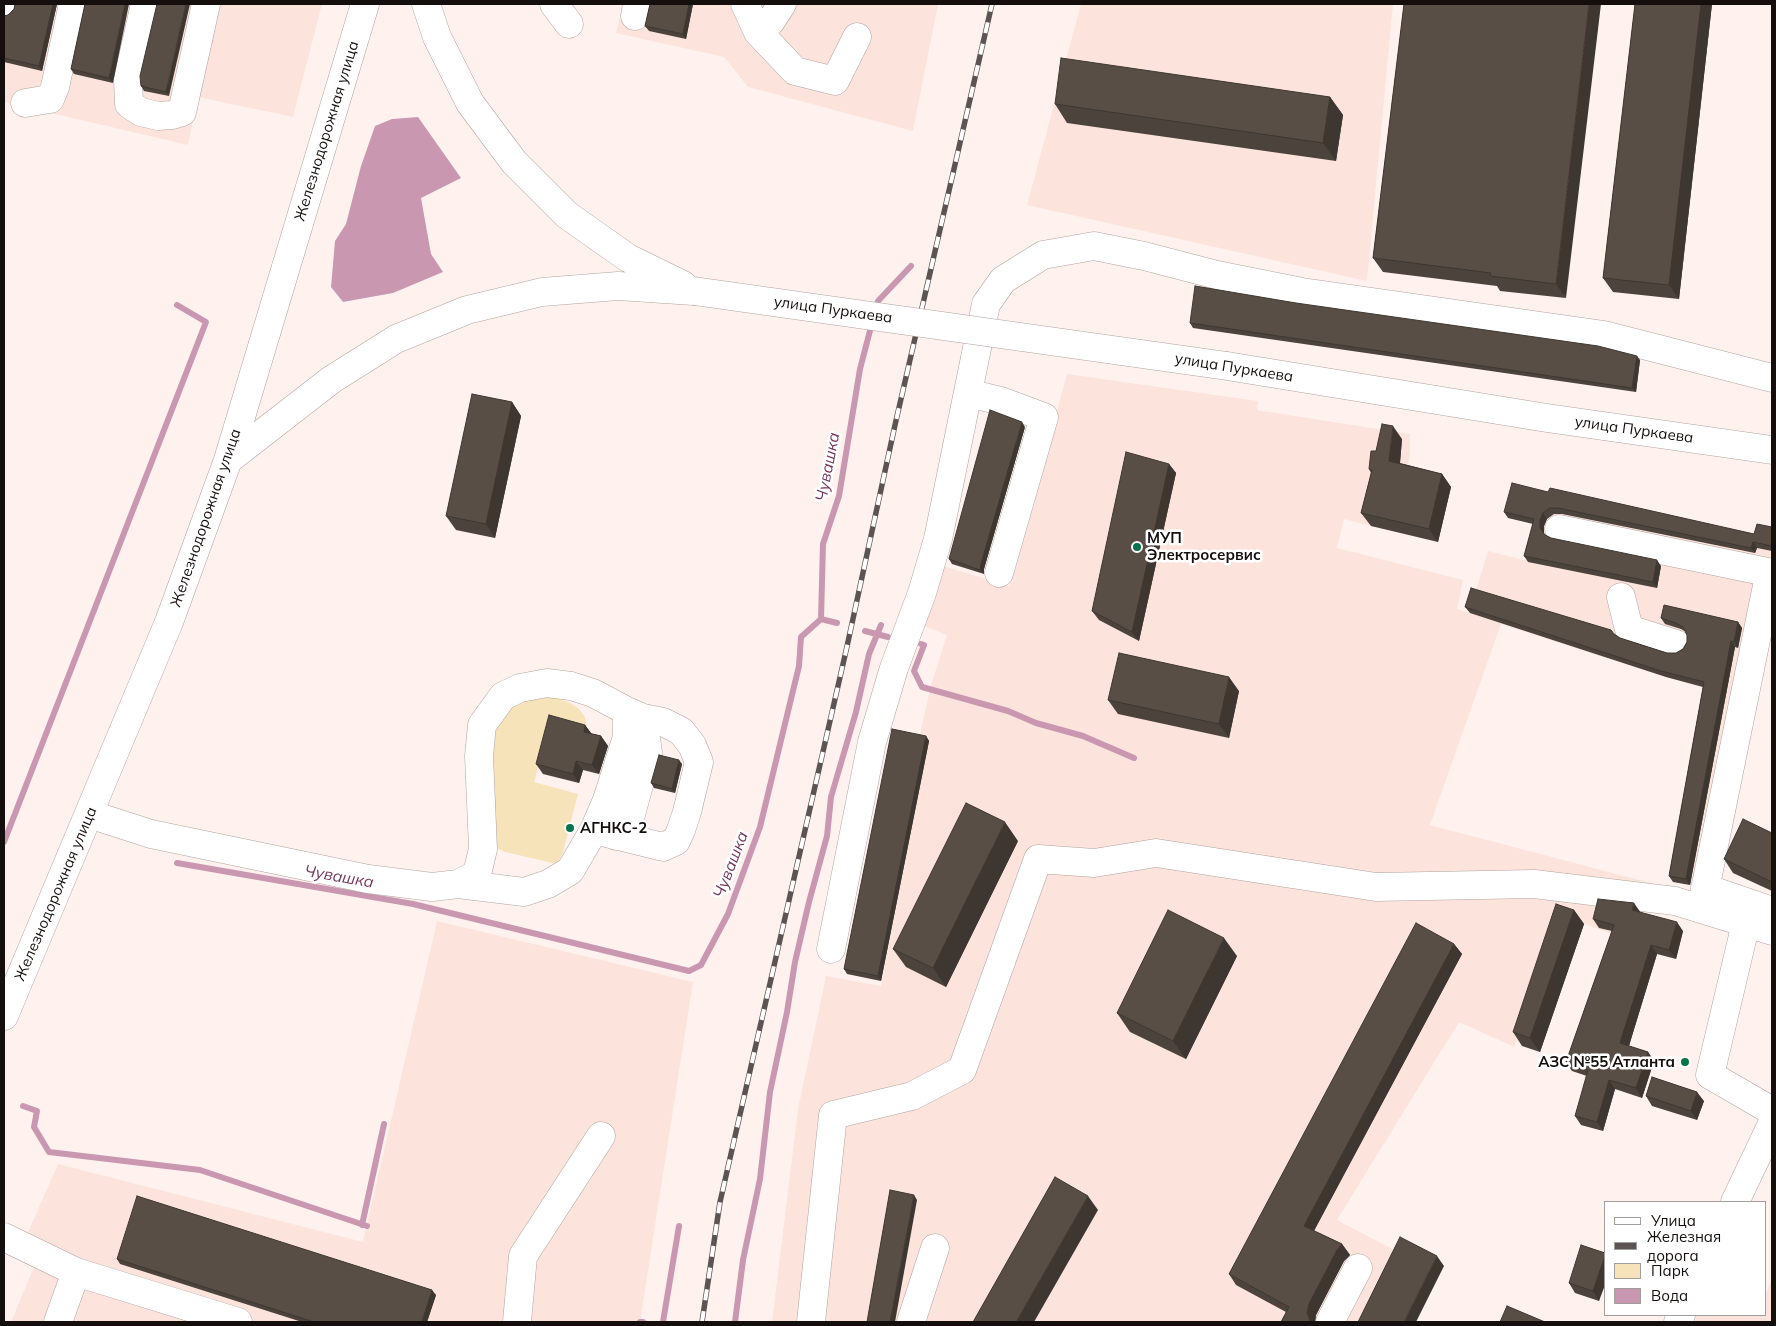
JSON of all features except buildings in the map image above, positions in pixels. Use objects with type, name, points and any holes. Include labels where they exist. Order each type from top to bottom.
[{"type":"main road","points":[[25,103],[50,99],[55,88],[74,4]]},
{"type":"main road","points":[[144,4],[128,79],[129,104],[141,112],[158,116],[172,116],[182,112],[206,4]]},
{"type":"main road","name":"Железнодорожная улица","points":[[4,1016],[169,622],[228,460],[365,4]]},
{"type":"main road","points":[[426,4],[437,37],[470,103],[514,162],[567,215],[628,258],[694,291]]},
{"type":"main road","points":[[745,4],[758,32],[795,71],[835,81],[857,36]]},
{"type":"main road","points":[[758,32],[771,21],[782,4]]},
{"type":"main road","points":[[831,949],[872,742],[894,668],[922,593],[938,539],[986,304],[1003,280],[1043,255],[1094,246],[1144,256],[1217,275],[1302,292],[1604,336],[1772,378]]},
{"type":"main road","points":[[228,460],[331,380],[396,339],[467,310],[542,292],[618,286],[694,291]]},
{"type":"main road","name":"улица Пуркаева","points":[[694,291],[1227,366],[1547,418],[1772,450]]},
{"type":"main road","points":[[968,393],[1001,401],[1048,421],[999,573]]},
{"type":"main road","points":[[1559,529],[1770,577],[1703,898]]},
{"type":"main road","points":[[1621,598],[1629,629],[1676,644]]},
{"type":"main road","points":[[458,884],[476,874],[484,849],[479,764],[482,724],[503,696],[520,688],[547,683],[571,686],[593,693],[635,714],[663,722],[681,731],[692,745],[698,762],[687,812],[676,840],[663,847],[605,833]]},
{"type":"main road","points":[[89,814],[151,834],[368,879],[432,887],[458,884],[524,892],[548,884],[570,870],[605,833],[607,800],[635,714]]},
{"type":"main road","points":[[811,1322],[833,1115],[912,1096],[962,1070],[1038,859],[1094,863],[1156,853],[1376,887],[1534,884],[1675,900],[1703,898],[1772,911]]},
{"type":"main road","points":[[1703,898],[1746,923],[1772,932]]},
{"type":"main road","points":[[1746,923],[1710,1074],[1772,1110]]},
{"type":"main road","points":[[1735,1201],[1772,1124]]},
{"type":"main road","points":[[517,1322],[523,1256],[601,1136]]},
{"type":"main road","points":[[4,1237],[76,1272],[238,1322]]},
{"type":"main road","points":[[911,1322],[935,1248]]},
{"type":"main road","points":[[1330,1322],[1358,1268]]},
{"type":"main road","points":[[58,1322],[76,1272]]},
{"type":"shaded area","points":[[4,4],[322,4],[293,117],[198,97],[188,145],[4,102]]},
{"type":"shaded area","points":[[623,4],[938,4],[913,131],[748,87],[724,57],[616,33]]},
{"type":"shaded area","points":[[1081,4],[1393,4],[1367,281],[1027,205]]},
{"type":"shaded area","points":[[1067,374],[1258,401],[1257,410],[1410,434],[1410,454],[1406,476],[1377,501],[1371,526],[1344,519],[1337,548],[1463,580],[1457,609],[1469,613],[1488,551],[1528,561],[1539,526],[1545,527],[1552,498],[1758,540],[1772,532],[1772,607],[1713,879],[1691,885],[1673,882],[1708,689],[1501,624],[1430,825],[1651,883],[1633,942],[1566,917],[1514,1047],[1459,1022],[1337,1220],[1398,1252],[1357,1322],[772,1322],[798,1109],[826,976],[881,986],[929,741],[919,739],[931,685],[947,635],[919,624],[937,564],[1009,586]]},
{"type":"shaded area","points":[[437,921],[693,982],[640,1322],[11,1322],[36,1262],[26,1237],[58,1164],[363,1242]]},
{"type":"shaded area","points":[[1772,1278],[1772,1322],[1671,1322],[1674,1316],[1766,1316],[1766,1293]]},
{"type":"green space","points":[[534,694],[557,698],[578,708],[585,717],[587,727],[552,719],[534,782],[578,794],[563,852],[557,864],[505,852],[494,847],[487,749],[500,708]]},
{"type":"water","points":[[418,117],[461,178],[421,198],[431,254],[443,272],[393,293],[343,302],[331,287],[335,241],[346,224],[361,166],[375,126],[392,119]]},
{"type":"waterway","name":"Чувашка","points":[[875,311],[878,301],[911,266]]},
{"type":"waterway","points":[[4,842],[206,322],[177,305]]},
{"type":"waterway","name":"Чувашка","points":[[177,863],[413,904],[689,971],[701,965],[728,914],[760,827],[799,666],[801,637],[821,619],[823,544],[839,496],[860,369],[872,323]]},
{"type":"waterway","points":[[821,619],[837,623]]},
{"type":"waterway","points":[[735,1322],[743,1260],[760,1179],[770,1092],[787,1012],[795,962],[827,836],[831,797],[856,712],[869,654],[881,625]]},
{"type":"waterway","points":[[865,631],[888,637]]},
{"type":"waterway","points":[[921,644],[924,645],[914,671],[922,687],[1008,711],[1036,723],[1083,736],[1134,758]]},
{"type":"waterway","points":[[23,1106],[37,1111],[34,1127],[49,1152],[200,1170],[367,1226]]},
{"type":"waterway","points":[[362,1225],[384,1124]]},
{"type":"waterway","points":[[663,1322],[679,1226]]},
{"type":"railway","points":[[702,1322],[720,1202],[992,4]]},
{"type":"place","name":"МУП Электросервис","points":[[1137,547]]},
{"type":"place","name":"АГНКС-2","points":[[570,828]]},
{"type":"place","name":"АЗС №55 Атланта","points":[[1685,1062]]}]
